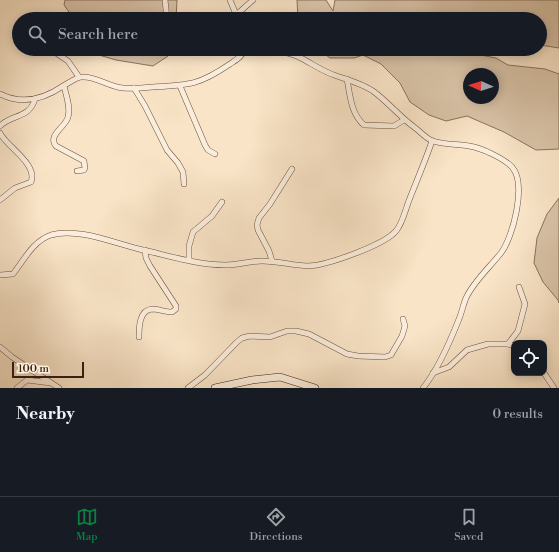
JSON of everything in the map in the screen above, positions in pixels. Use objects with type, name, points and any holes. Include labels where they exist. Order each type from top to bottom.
[{"type":"street","points":[[165,0],[166,12]]},
{"type":"street","points":[[230,0],[235,12]]},
{"type":"street","points":[[242,12],[253,0]]},
{"type":"street","points":[[60,56],[68,61],[79,77]]},
{"type":"street","points":[[0,94],[16,100],[35,99],[57,90],[79,77],[89,77],[118,88],[180,86],[191,84],[211,76],[242,56]]},
{"type":"street","points":[[295,56],[333,75],[363,84],[385,100],[404,120],[432,141],[445,144],[470,146],[496,156],[512,168],[517,178],[519,191],[516,212],[508,240],[501,253],[493,261],[465,299],[452,337],[433,373],[423,388]]},
{"type":"street","points":[[347,79],[354,112],[364,125],[394,126],[404,120]]},
{"type":"street","points":[[64,86],[69,113],[67,122],[55,135],[53,138],[53,143],[84,161],[85,168],[82,171],[77,171]]},
{"type":"street","points":[[180,86],[205,145],[208,150],[214,154]]},
{"type":"street","points":[[134,88],[168,150],[183,172],[184,184]]},
{"type":"street","points":[[0,126],[4,122],[29,111],[35,99]]},
{"type":"street","points":[[0,133],[29,165],[32,177],[31,182],[15,188],[0,200]]},
{"type":"street","points":[[0,275],[13,274],[31,250],[39,243],[50,236],[63,234],[97,237],[189,260],[226,265],[261,261],[308,266],[340,258],[361,251],[389,237],[397,230],[432,141]]},
{"type":"street","points":[[272,262],[257,225],[259,218],[270,204],[292,168]]},
{"type":"street","points":[[189,260],[189,246],[193,232],[212,216],[222,202]]},
{"type":"street","points":[[139,337],[139,324],[147,311],[151,309],[172,312],[176,309],[176,306],[150,266],[146,258],[145,250]]},
{"type":"street","points":[[513,340],[518,330],[525,304],[519,287]]},
{"type":"street","points":[[188,388],[205,375],[237,342],[242,338],[250,336],[270,337],[287,331],[296,331],[309,334],[347,354],[388,357],[391,355],[405,330],[403,319]]},
{"type":"street","points":[[433,373],[449,367],[467,350],[488,344],[511,345]]},
{"type":"street","points":[[0,347],[12,357],[59,388]]},
{"type":"street","points":[[546,376],[554,388]]},
{"type":"street","points":[[215,388],[242,385],[280,377],[315,388]]},
{"type":"street","points":[[17,388],[27,380],[52,384]]},
{"type":"shaded area","points":[[65,0],[177,0],[176,12],[69,12],[64,5]]},
{"type":"shaded area","points":[[297,0],[326,0],[333,11],[335,0],[559,0],[559,48],[547,46],[547,12],[298,12]]},
{"type":"shaded area","points":[[102,56],[168,56],[153,66],[116,60]]},
{"type":"shaded area","points":[[327,56],[360,56],[354,58],[330,58]]},
{"type":"shaded area","points":[[365,56],[486,56],[496,58],[508,65],[545,69],[559,74],[559,149],[536,150],[504,132],[467,116],[446,121],[429,115],[410,102],[400,83],[381,64]]},
{"type":"shaded area","points":[[559,198],[559,303],[543,282],[534,263],[537,238],[547,214]]}]
